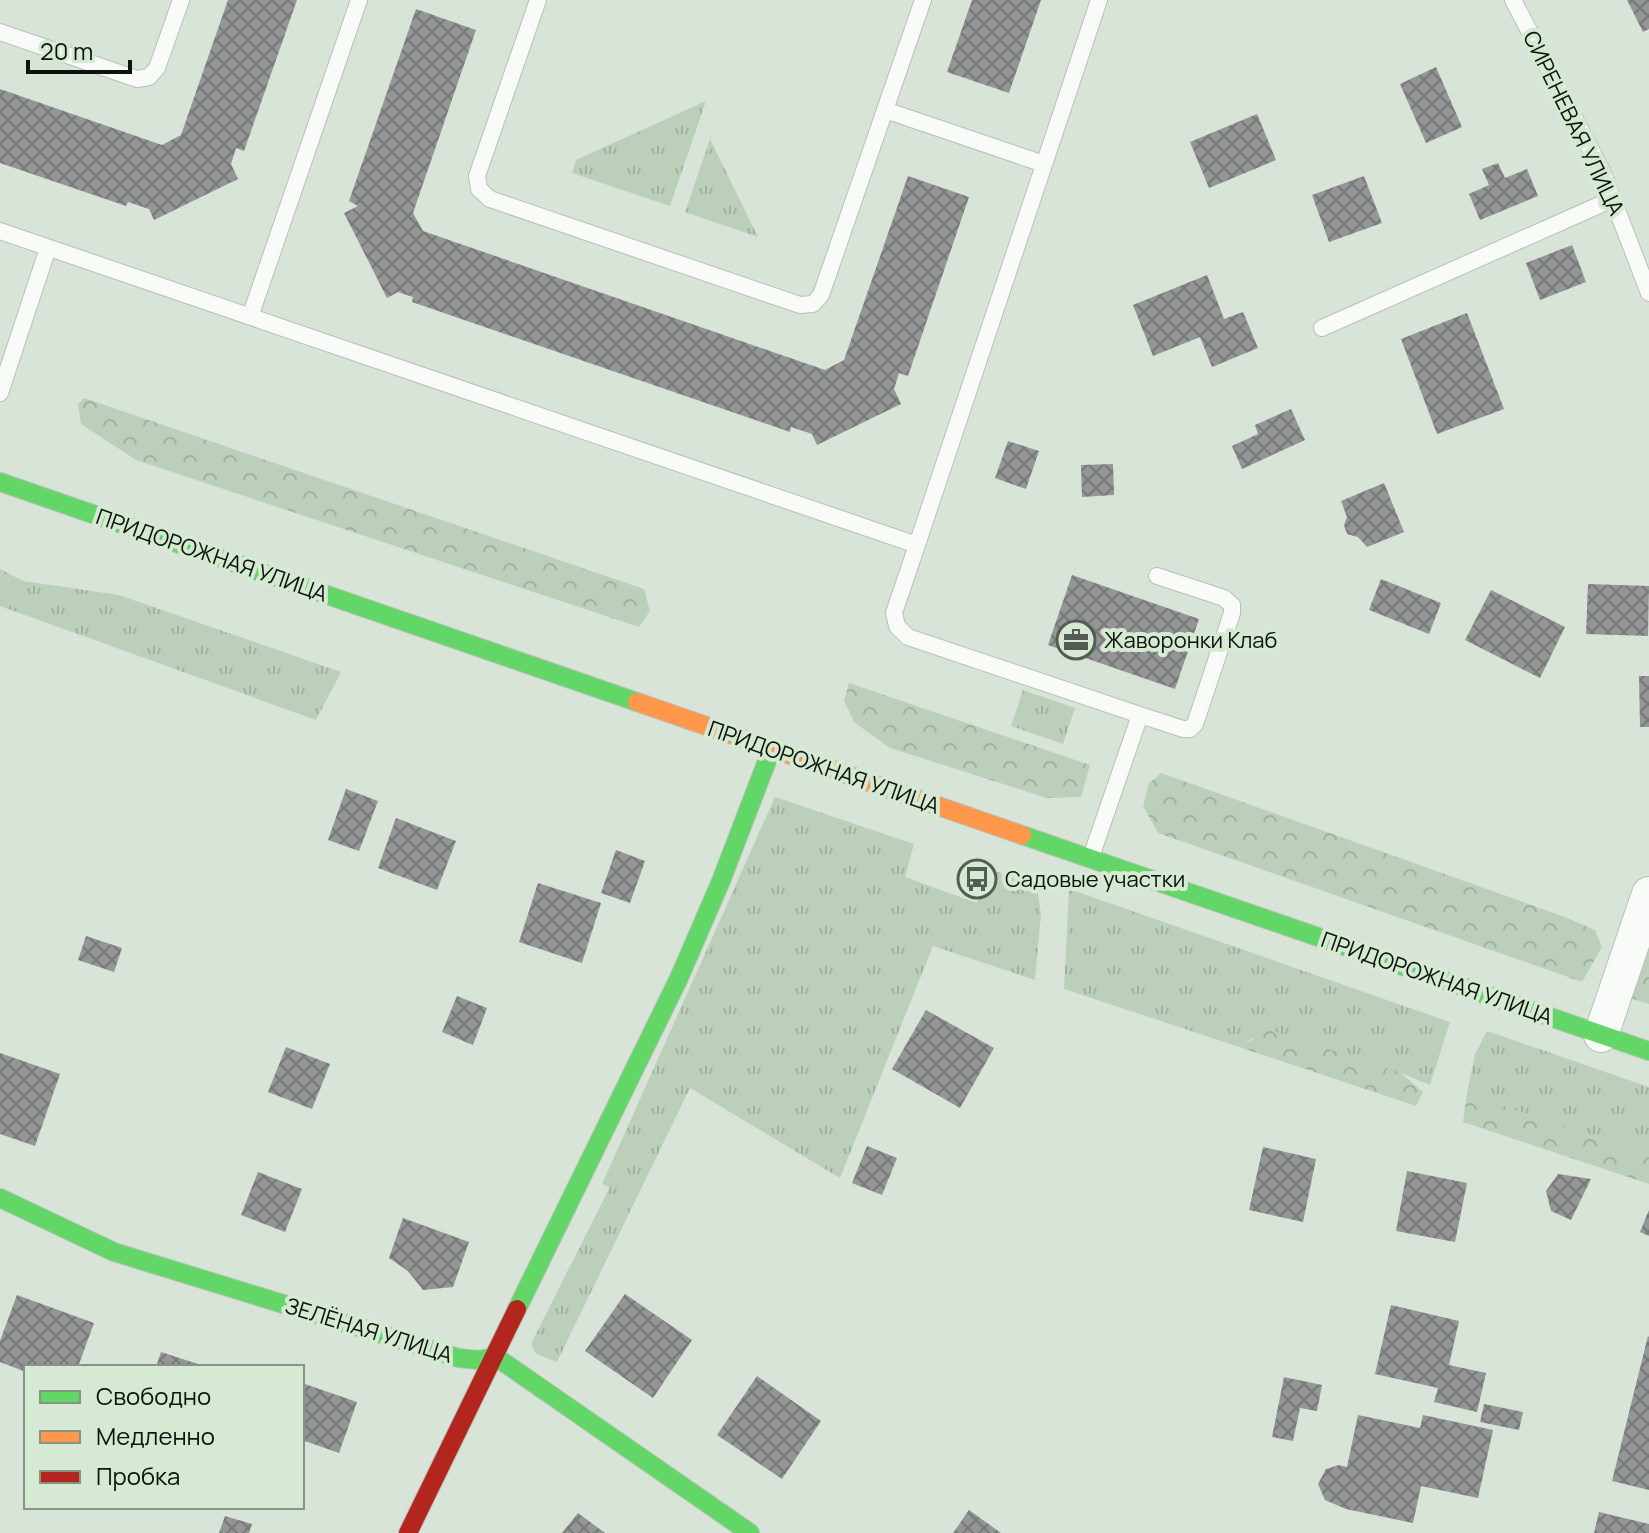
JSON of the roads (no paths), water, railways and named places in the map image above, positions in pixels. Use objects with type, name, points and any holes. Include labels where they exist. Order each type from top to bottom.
[{"type":"main road","name":"ПРИДОРОЖНАЯ УЛИЦА","points":[[0,482],[1649,1051]]},
{"type":"main road","points":[[408,1533],[679,978],[721,881],[772,748]]},
{"type":"main road","name":"ЗЕЛЁНАЯ УЛИЦА","points":[[0,1198],[77,1238],[114,1252],[459,1358],[478,1360],[496,1357]]},
{"type":"main road","points":[[496,1357],[750,1533]]},
{"type":"street","points":[[1601,1035],[1649,894]]},
{"type":"lane","points":[[0,32],[137,79],[149,77],[157,68],[181,0]]},
{"type":"lane","points":[[250,317],[359,0]]},
{"type":"lane","points":[[538,0],[477,176],[479,189],[490,199],[800,305],[813,304],[821,295],[923,0]]},
{"type":"lane","points":[[1099,0],[894,613],[897,626],[908,637],[1190,729],[1195,724],[1232,605],[1224,598],[1157,576]]},
{"type":"lane","name":"СИРЕНЕВАЯ УЛИЦА","points":[[1513,0],[1602,171],[1649,293]]},
{"type":"lane","points":[[885,110],[1044,164]]},
{"type":"lane","points":[[1322,328],[1613,199]]},
{"type":"lane","points":[[0,231],[917,545]]},
{"type":"lane","points":[[0,393],[48,248]]},
{"type":"lane","points":[[1090,859],[1140,715]]},
{"type":"place","name":"Жаворонки Клаб","points":[[1076,640]]},
{"type":"place","name":"Садовые участки","points":[[977,879]]}]
